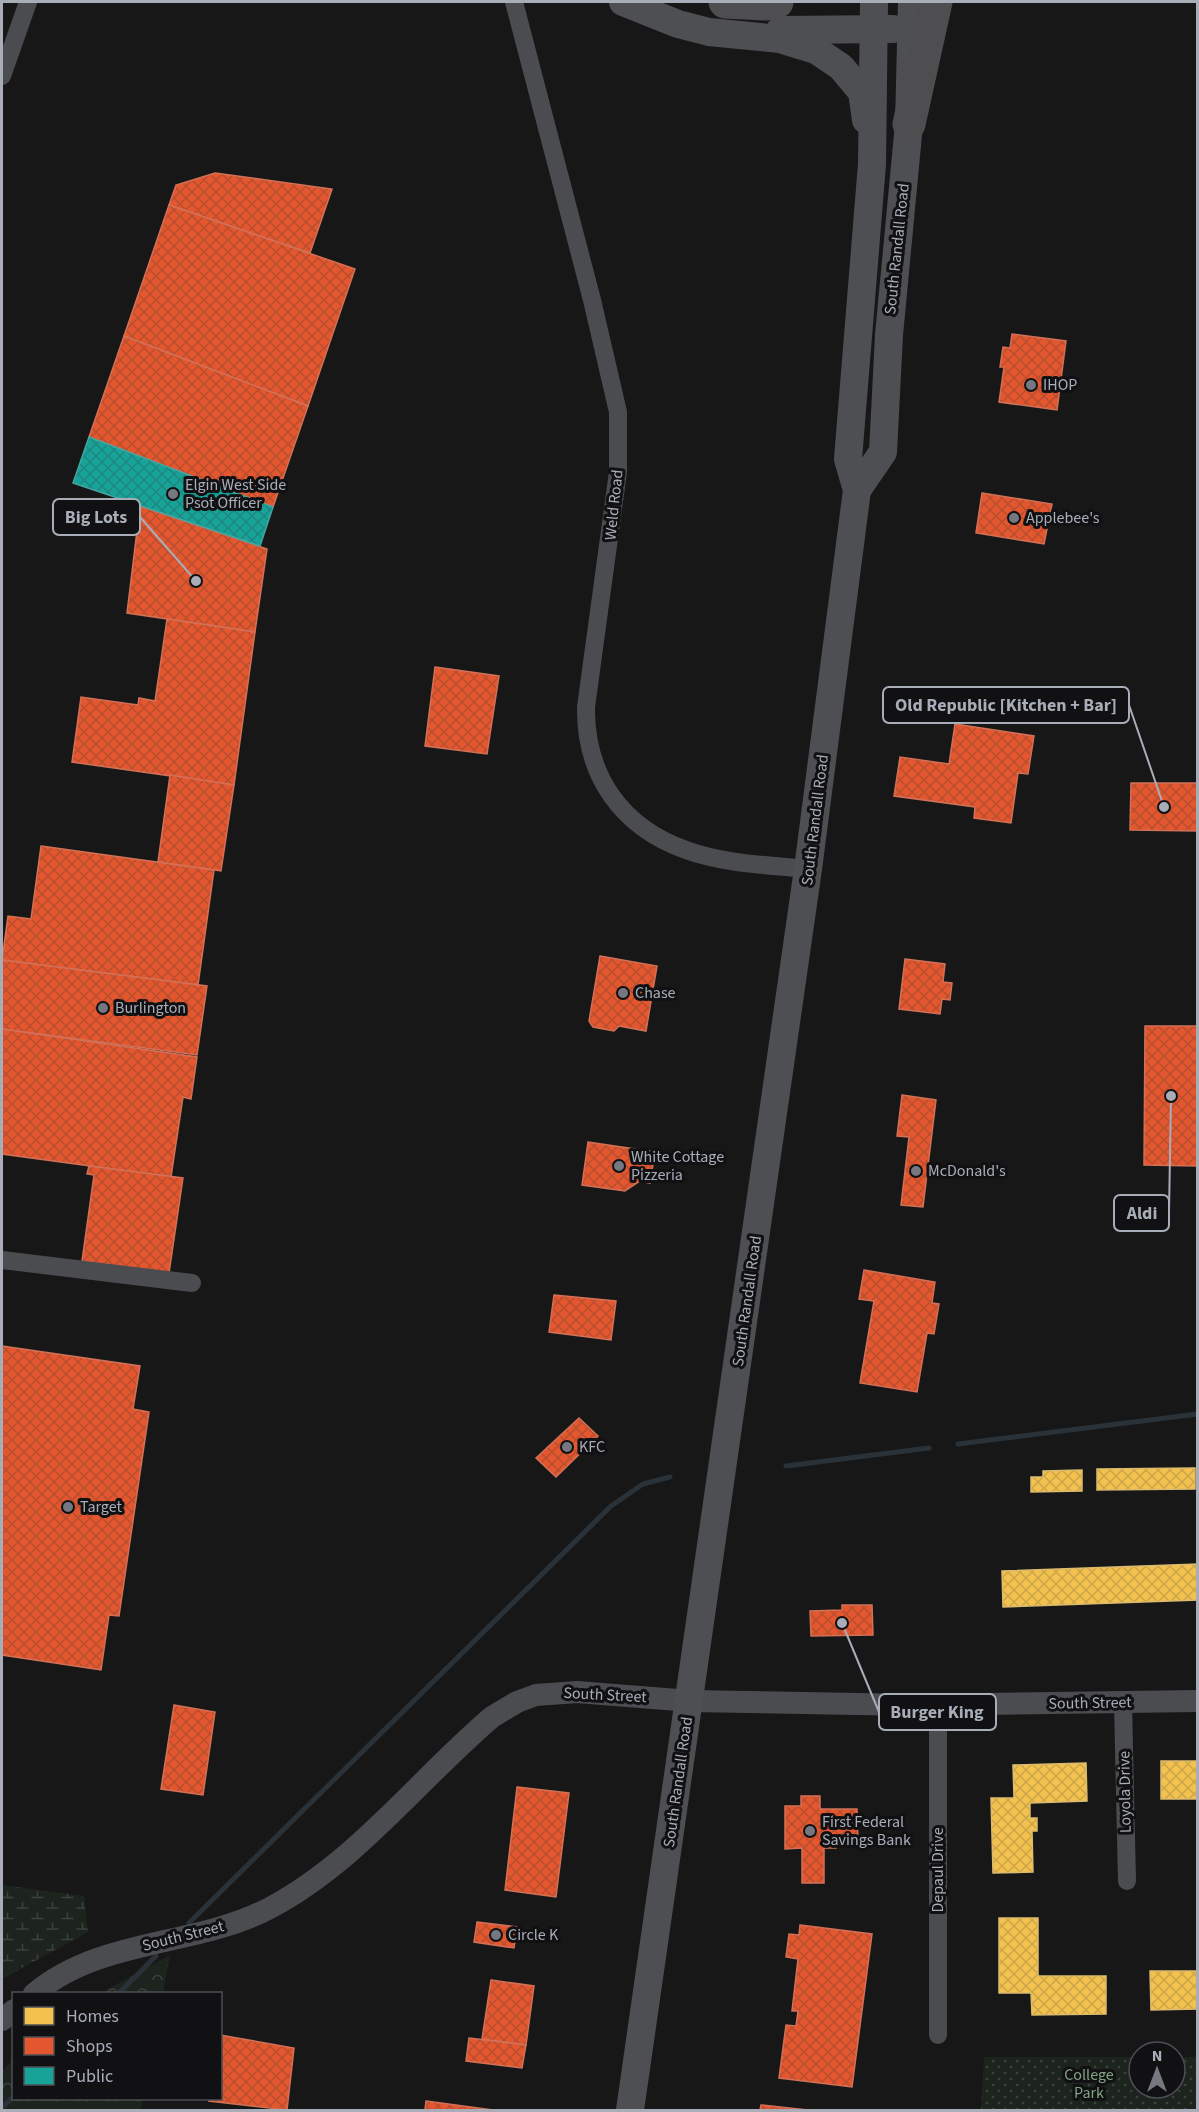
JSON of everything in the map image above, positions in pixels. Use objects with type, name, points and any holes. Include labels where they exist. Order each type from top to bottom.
[{"type":"highway","points":[[725,2],[766,4],[777,2]]},
{"type":"highway","points":[[909,124],[936,2]]},
{"type":"main road","points":[[623,2],[678,24],[709,32],[780,39],[816,50],[841,67],[862,92],[872,164]]},
{"type":"main road","name":"South Randall Road","points":[[630,2110],[808,870],[857,490],[848,459],[872,164],[874,15]]},
{"type":"main road","points":[[709,32],[874,15],[912,15]]},
{"type":"main road","name":"South Randall Road","points":[[857,490],[882,452],[889,335],[909,124],[912,15]]},
{"type":"street","points":[[2,76],[28,2]]},
{"type":"street","name":"Weld Road","points":[[514,2],[595,311],[618,412],[618,472],[586,707],[586,729],[591,755],[616,804],[630,818],[664,841],[706,855],[808,870]]},
{"type":"street","points":[[2,1260],[192,1283]]},
{"type":"street","name":"South Street","points":[[36,1992],[43,1986],[95,1959],[231,1923],[266,1910],[301,1890],[352,1850],[492,1717],[517,1702],[536,1695],[577,1692],[690,1701],[938,1705],[1197,1701]]},
{"type":"street","name":"Loyola Drive","points":[[1123,1703],[1127,1881]]},
{"type":"street","name":"Depaul Drive","points":[[938,1705],[938,2035]]},
{"type":"green space","points":[[2,1885],[84,1896],[88,1932],[2,1979]]},
{"type":"green space","points":[[170,1955],[163,1992],[103,1992]]},
{"type":"green space","name":"College Park","points":[[984,2057],[1127,2057],[1127,2100],[1187,2100],[1187,2057],[1197,2057],[1197,2110],[981,2110]]},
{"type":"green space","points":[[12,2061],[12,2100],[143,2100],[141,2110],[2,2110],[2,2071]]},
{"type":"building: Homes","points":[[1195,1468],[1195,1489],[1097,1490],[1097,1469]]},
{"type":"building: Homes","points":[[1082,1470],[1082,1491],[1031,1492],[1031,1477],[1043,1477],[1043,1471]]},
{"type":"building: Homes","points":[[1198,1564],[1198,1600],[1003,1607],[1002,1571]]},
{"type":"building: Homes","points":[[1161,1761],[1198,1761],[1198,1799],[1161,1799]]},
{"type":"building: Homes","points":[[1086,1763],[1087,1801],[1030,1803],[1030,1818],[1037,1818],[1037,1831],[1032,1831],[1033,1872],[993,1873],[991,1798],[1014,1798],[1013,1765]]},
{"type":"building: Homes","points":[[999,1918],[1038,1918],[1038,1976],[1106,1976],[1106,2014],[1032,2015],[1031,1993],[999,1993]]},
{"type":"building: Homes","points":[[1150,1971],[1198,1971],[1198,2009],[1151,2010]]},
{"type":"building: Shops","points":[[215,173],[332,189],[310,253],[169,205],[176,185]]},
{"type":"building: Shops","points":[[169,205],[355,269],[308,406],[124,336]]},
{"type":"building: Shops","name":"IHOP","points":[[1012,334],[1066,341],[1057,410],[999,402],[1004,367],[1000,367],[1003,347],[1010,348]]},
{"type":"building: Shops","points":[[124,336],[308,406],[273,507],[89,437]]},
{"type":"building: Shops","name":"Applebee's","points":[[982,493],[1052,504],[1044,544],[976,533]]},
{"type":"building: Shops","points":[[140,506],[267,549],[255,632],[127,613]]},
{"type":"building: Shops","points":[[167,619],[255,632],[234,785],[72,762],[81,697],[138,705],[139,698],[155,701]]},
{"type":"building: Shops","points":[[435,667],[499,676],[487,754],[425,746]]},
{"type":"building: Shops","points":[[955,724],[1034,736],[1028,774],[1018,773],[1011,823],[974,818],[975,807],[894,796],[900,757],[949,764]]},
{"type":"building: Shops","points":[[170,775],[234,785],[221,871],[158,862]]},
{"type":"building: Shops","points":[[1131,783],[1198,783],[1198,831],[1130,830]]},
{"type":"building: Shops","points":[[41,846],[214,870],[198,985],[2,960],[8,916],[31,919]]},
{"type":"building: Shops","name":"Chase","points":[[600,956],[657,966],[646,1031],[619,1026],[614,1031],[593,1027],[589,1021]]},
{"type":"building: Shops","points":[[905,959],[945,964],[943,982],[952,983],[950,1000],[942,999],[940,1014],[899,1009]]},
{"type":"building: Shops","name":"Burlington","points":[[2,960],[207,986],[197,1055],[2,1029]]},
{"type":"building: Shops","points":[[1145,1026],[1198,1026],[1198,1198],[1197,1166],[1144,1165]]},
{"type":"building: Shops","points":[[2,1029],[197,1057],[191,1099],[183,1097],[171,1177],[2,1154]]},
{"type":"building: Shops","name":"McDonald's","points":[[902,1095],[936,1100],[923,1207],[901,1205],[909,1137],[897,1136]]},
{"type":"building: Shops","name":"White Cottage Pizzeria","points":[[588,1142],[655,1152],[650,1183],[640,1181],[625,1191],[582,1185]]},
{"type":"building: Shops","points":[[89,1166],[183,1178],[169,1273],[82,1261],[94,1175],[87,1174]]},
{"type":"building: Shops","points":[[864,1270],[935,1282],[932,1303],[939,1304],[934,1334],[927,1333],[917,1392],[860,1383],[874,1301],[859,1299]]},
{"type":"building: Shops","points":[[554,1295],[616,1301],[611,1340],[549,1332]]},
{"type":"building: Shops","name":"Target","points":[[2,1346],[140,1366],[133,1409],[149,1412],[119,1616],[109,1615],[101,1670],[2,1655]]},
{"type":"building: Shops","name":"KFC","points":[[579,1418],[598,1436],[556,1477],[536,1458]]},
{"type":"building: Shops","points":[[842,1605],[872,1605],[873,1635],[811,1636],[810,1611],[842,1610]]},
{"type":"building: Shops","points":[[174,1705],[215,1712],[203,1795],[161,1789]]},
{"type":"building: Shops","points":[[517,1787],[569,1793],[556,1897],[505,1890]]},
{"type":"building: Shops","points":[[801,1796],[820,1796],[820,1809],[857,1809],[858,1843],[836,1843],[836,1848],[824,1848],[824,1883],[802,1883],[802,1848],[785,1849],[785,1806],[801,1806]]},
{"type":"building: Shops","name":"Circle K","points":[[477,1922],[517,1927],[514,1948],[474,1942]]},
{"type":"building: Shops","points":[[800,1925],[872,1934],[852,2087],[779,2078],[786,2025],[796,2026],[798,2011],[792,2011],[798,1959],[786,1957],[789,1934],[799,1935]]},
{"type":"building: Shops","points":[[491,1980],[534,1986],[526,2045],[482,2039]]},
{"type":"building: Shops","points":[[222,2035],[294,2048],[287,2110],[209,2101],[222,2100]]},
{"type":"building: Shops","points":[[469,2038],[526,2045],[522,2068],[466,2061]]},
{"type":"building: Shops","points":[[426,2101],[493,2110],[425,2110]]},
{"type":"building: Shops","points":[[761,2105],[808,2110],[760,2110]]},
{"type":"building: Public","name":"Elgin West Side Psot Officer","points":[[89,437],[273,507],[260,546],[73,483]]},
{"type":"waterway","points":[[958,1444],[1198,1414]]},
{"type":"waterway","points":[[786,1466],[929,1448]]},
{"type":"waterway","points":[[189,1923],[611,1506],[643,1484],[670,1477]]},
{"type":"waterway","points":[[120,1992],[156,1956]]},
{"type":"waterway","points":[[2,2108],[12,2098]]},
{"type":"place","name":"IHOP","points":[[1031,385]]},
{"type":"place","name":"Elgin West Side Psot Officer","points":[[173,494]]},
{"type":"place","name":"Applebee's","points":[[1014,518]]},
{"type":"place","name":"Big Lots","points":[[196,581]]},
{"type":"place","name":"Old Republic [Kitchen + Bar]","points":[[1164,807]]},
{"type":"place","name":"Chase","points":[[623,993]]},
{"type":"place","name":"Burlington","points":[[103,1008]]},
{"type":"place","name":"Aldi","points":[[1171,1096]]},
{"type":"place","name":"White Cottage Pizzeria","points":[[619,1166]]},
{"type":"place","name":"McDonald's","points":[[916,1171]]},
{"type":"place","name":"KFC","points":[[567,1447]]},
{"type":"place","name":"Target","points":[[68,1507]]},
{"type":"place","name":"Burger King","points":[[842,1623]]},
{"type":"place","name":"First Federal Savings Bank","points":[[810,1831]]},
{"type":"place","name":"Circle K","points":[[496,1935]]}]
